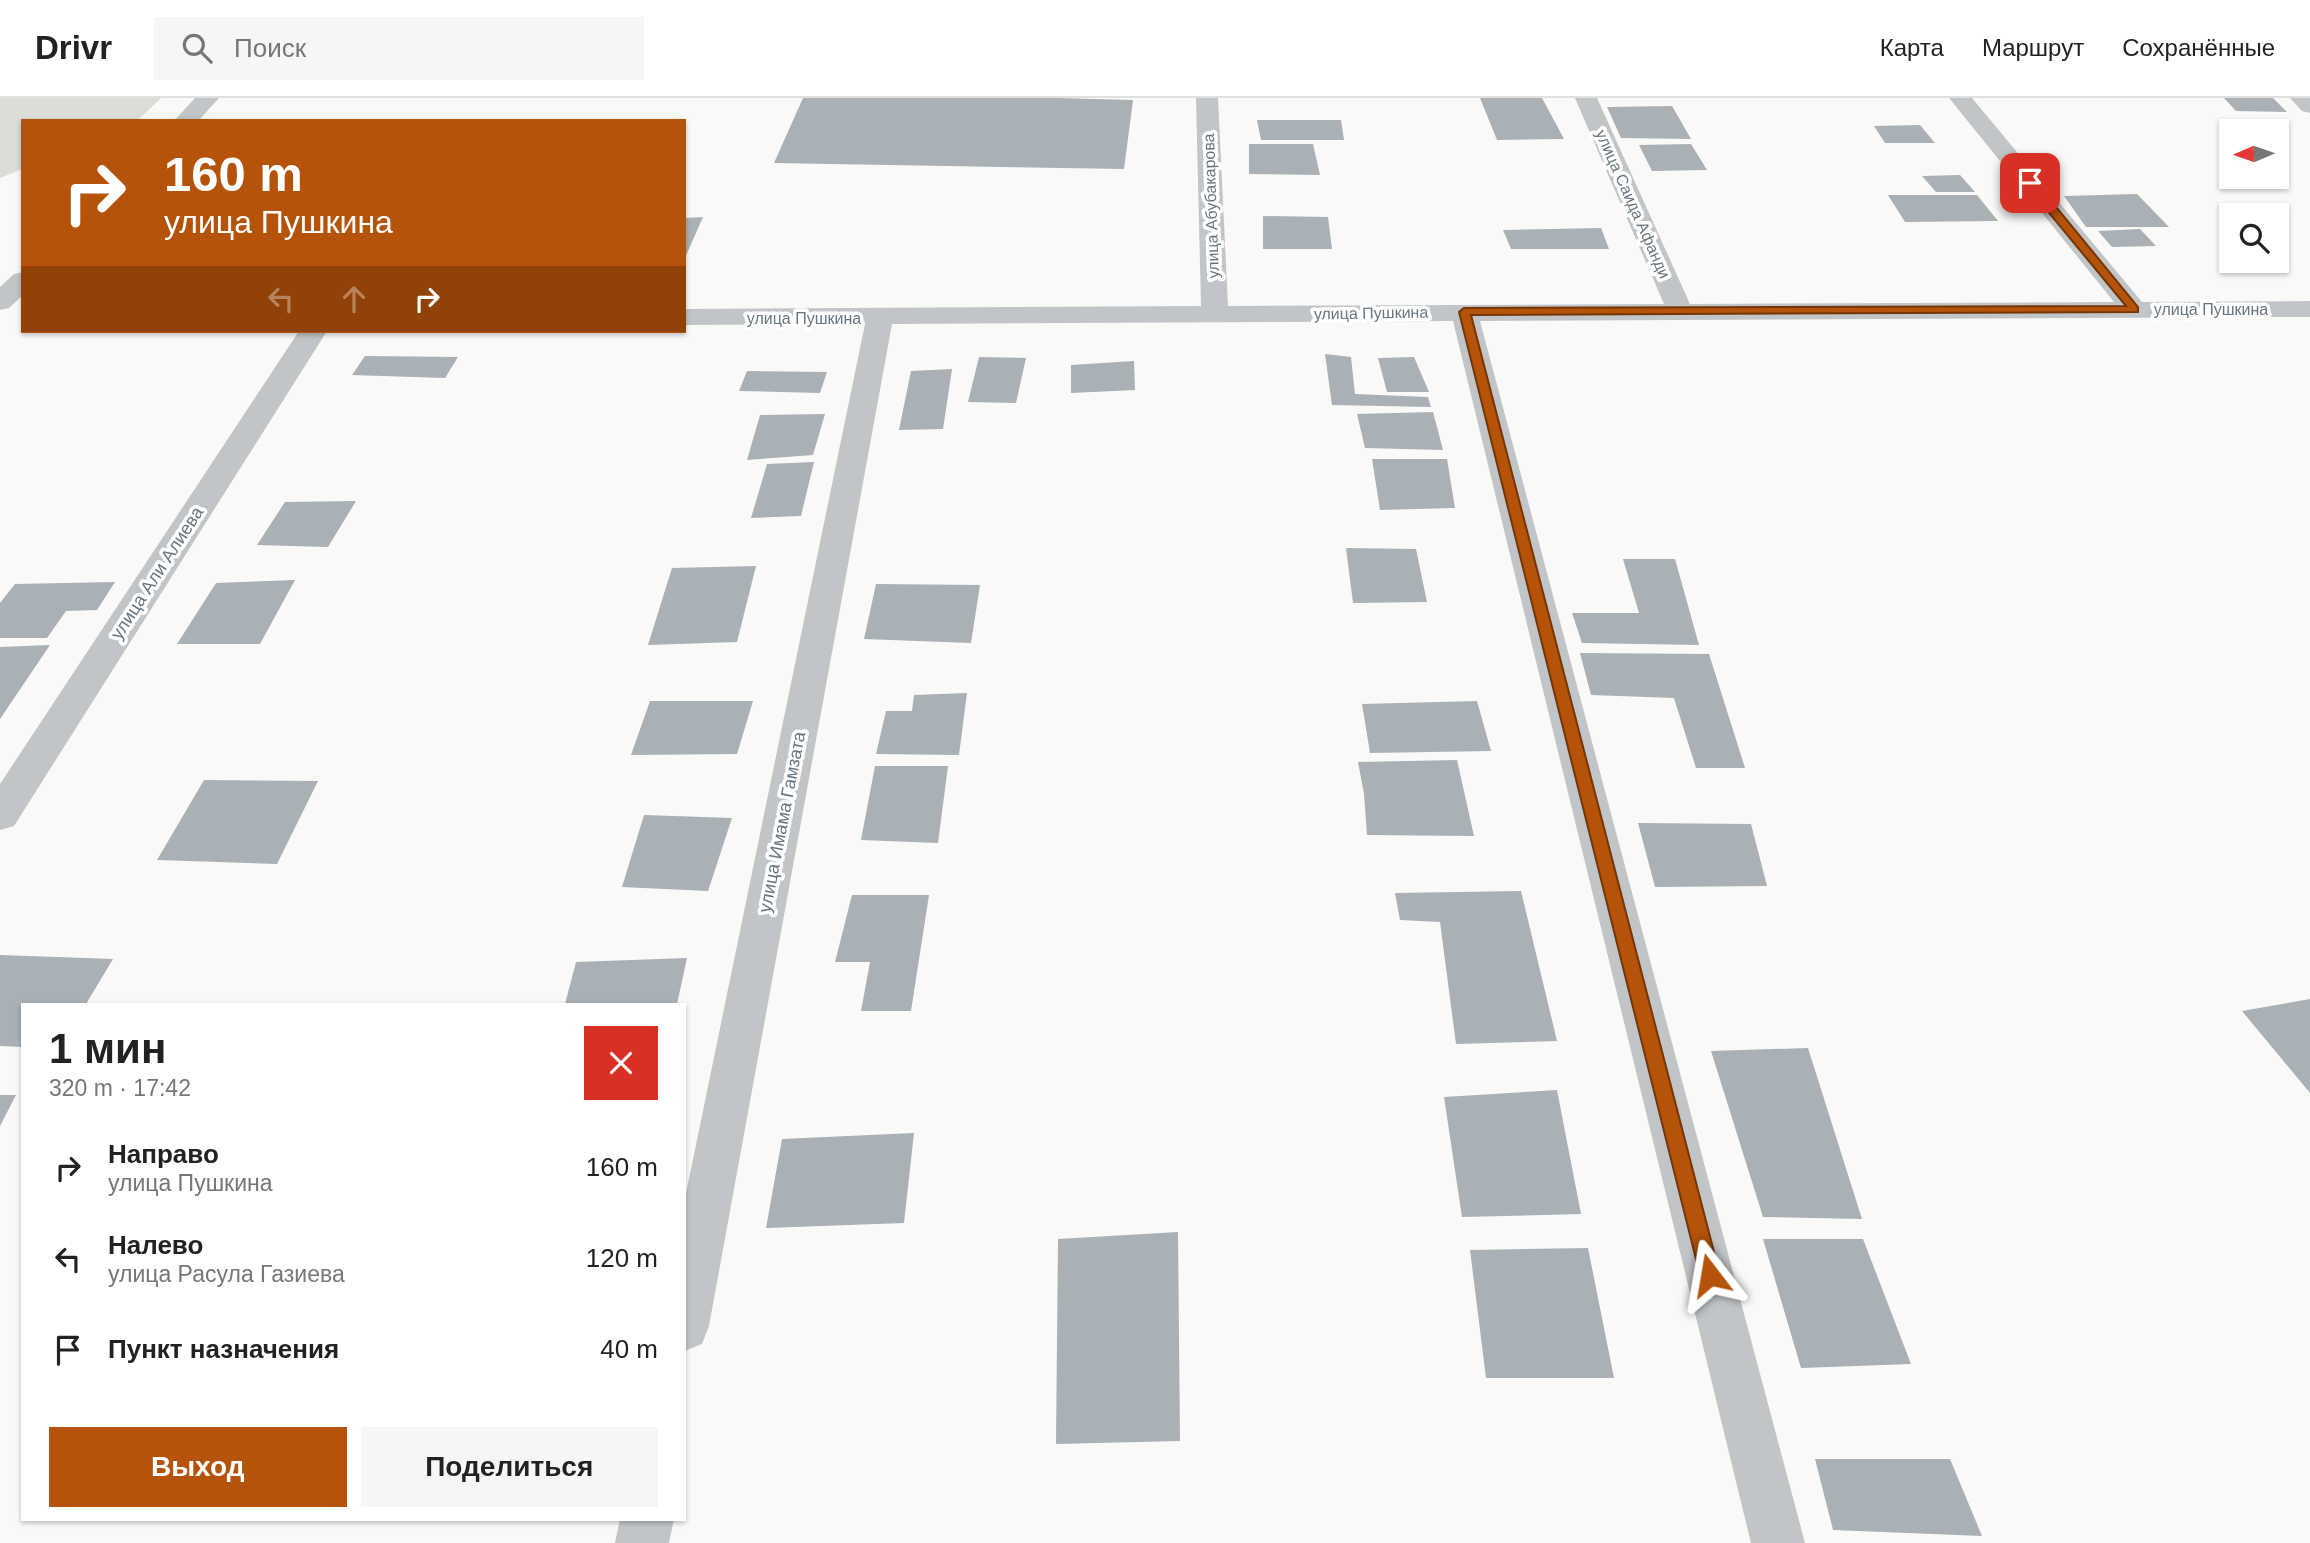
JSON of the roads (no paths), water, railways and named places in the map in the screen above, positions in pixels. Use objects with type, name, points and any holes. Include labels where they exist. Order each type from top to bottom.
[{"type":"street","points":[[187,119],[208,98]]},
{"type":"street","name":"улица Абубакарова","points":[[1207,98],[1215,314]]},
{"type":"street","name":"улица Саида Афанди","points":[[1586,98],[1680,311]]},
{"type":"street","points":[[1960,98],[2134,309]]},
{"type":"street","points":[[2301,98],[2310,106]]},
{"type":"street","points":[[0,302],[21,282]]},
{"type":"street","name":"улица Пушкина","points":[[686,317],[2310,309]]},
{"type":"street","points":[[0,312],[21,313]]},
{"type":"street","points":[[1464,312],[1778,1543]]},
{"type":"street","name":"улица Имама Гамзата","points":[[686,1316],[880,318]]},
{"type":"street","name":"улица Али Алиева","points":[[0,815],[312,333]]},
{"type":"street","points":[[642,1543],[647,1521]]}]
